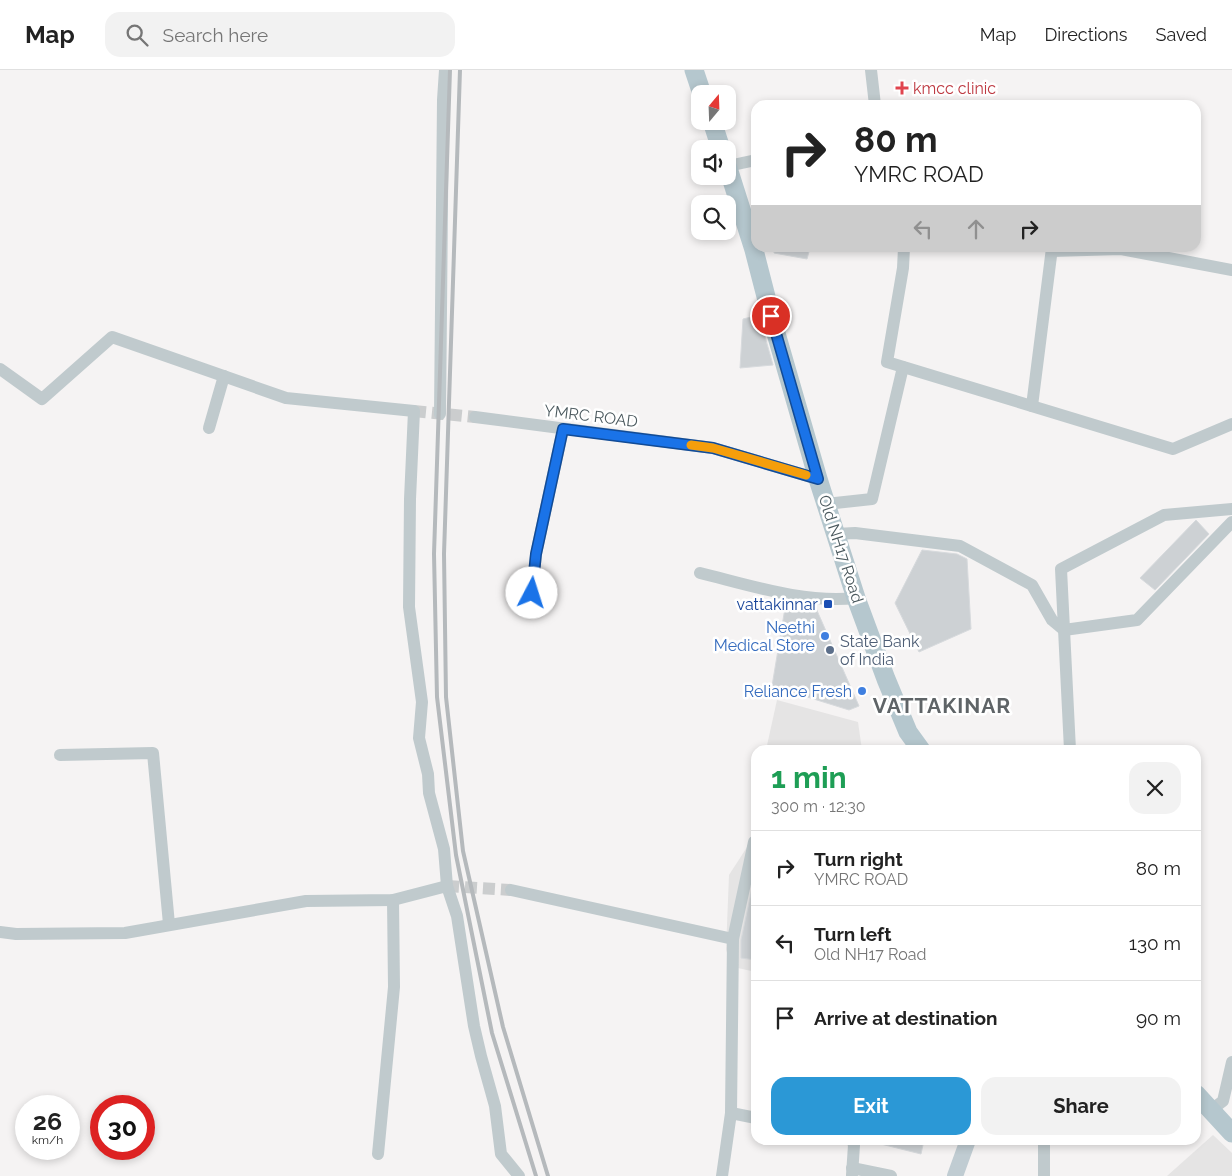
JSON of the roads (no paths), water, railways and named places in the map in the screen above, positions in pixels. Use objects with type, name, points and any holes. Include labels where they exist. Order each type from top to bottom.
[{"type":"main road","points":[[694,70],[699,85]]},
{"type":"main road","name":"Old NH17 Road","points":[[734,185],[751,240]]},
{"type":"main road","name":"Old NH17 Road","points":[[755,252],[818,479],[856,598],[908,741]]},
{"type":"main road","points":[[1201,1099],[1232,1133]]},
{"type":"main road","points":[[955,1176],[966,1145]]},
{"type":"street","points":[[440,414],[443,100],[445,70]]},
{"type":"street","points":[[871,70],[874,100]]},
{"type":"street","points":[[736,165],[751,161]]},
{"type":"street","points":[[904,252],[903,268],[887,362],[1173,449],[1232,424]]},
{"type":"street","points":[[1032,406],[1052,252]]},
{"type":"street","points":[[1137,252],[1232,270]]},
{"type":"street","points":[[0,369],[42,399],[112,337],[286,398],[414,411],[410,500],[409,607],[422,702],[419,738],[428,774],[429,793],[444,849],[447,886],[457,916],[474,1026],[495,1106],[501,1154],[519,1176]]},
{"type":"street","points":[[826,504],[872,499],[903,367]]},
{"type":"street","points":[[209,428],[224,376]]},
{"type":"street","name":"YMRC ROAD","points":[[475,417],[713,448],[818,479]]},
{"type":"street","points":[[532,593],[536,554],[563,429]]},
{"type":"street","points":[[1070,745],[1061,568],[1164,515],[1232,509]]},
{"type":"street","points":[[836,534],[855,533],[960,546],[1032,585],[1052,620],[1064,630],[1137,620],[1232,522]]},
{"type":"street","points":[[700,573],[796,595],[844,600],[856,598]]},
{"type":"street","points":[[60,755],[153,753],[169,924]]},
{"type":"street","points":[[722,1176],[731,1113],[733,940],[751,856]]},
{"type":"street","points":[[0,932],[16,934],[124,933],[306,902],[393,900],[447,886]]},
{"type":"street","points":[[511,890],[733,940]]},
{"type":"street","points":[[378,1154],[394,987],[393,900]]},
{"type":"street","points":[[1211,1110],[1223,1101],[1232,1062]]},
{"type":"street","points":[[731,1113],[751,1117]]},
{"type":"street","points":[[854,1145],[852,1172],[891,1176]]},
{"type":"street","points":[[1044,1145],[1044,1176]]},
{"type":"tunnel","points":[[414,411],[475,417]]},
{"type":"tunnel","points":[[447,886],[511,890]]},
{"type":"railway","points":[[450,70],[434,554],[437,697],[456,855],[492,1033],[536,1176]]},
{"type":"railway","points":[[460,70],[444,554],[446,697],[463,851],[503,1027],[548,1176]]},
{"type":"place","name":"kmcc clinic","points":[[902,88]]},
{"type":"place","name":"vattakinnar","points":[[828,604]]},
{"type":"place","name":"Neethi Medical Store","points":[[825,636]]},
{"type":"place","name":"State Bank of India","points":[[830,650]]},
{"type":"place","name":"Reliance Fresh","points":[[862,691]]},
{"type":"district","name":"VATTAKINAR","points":[[942,705]]}]
